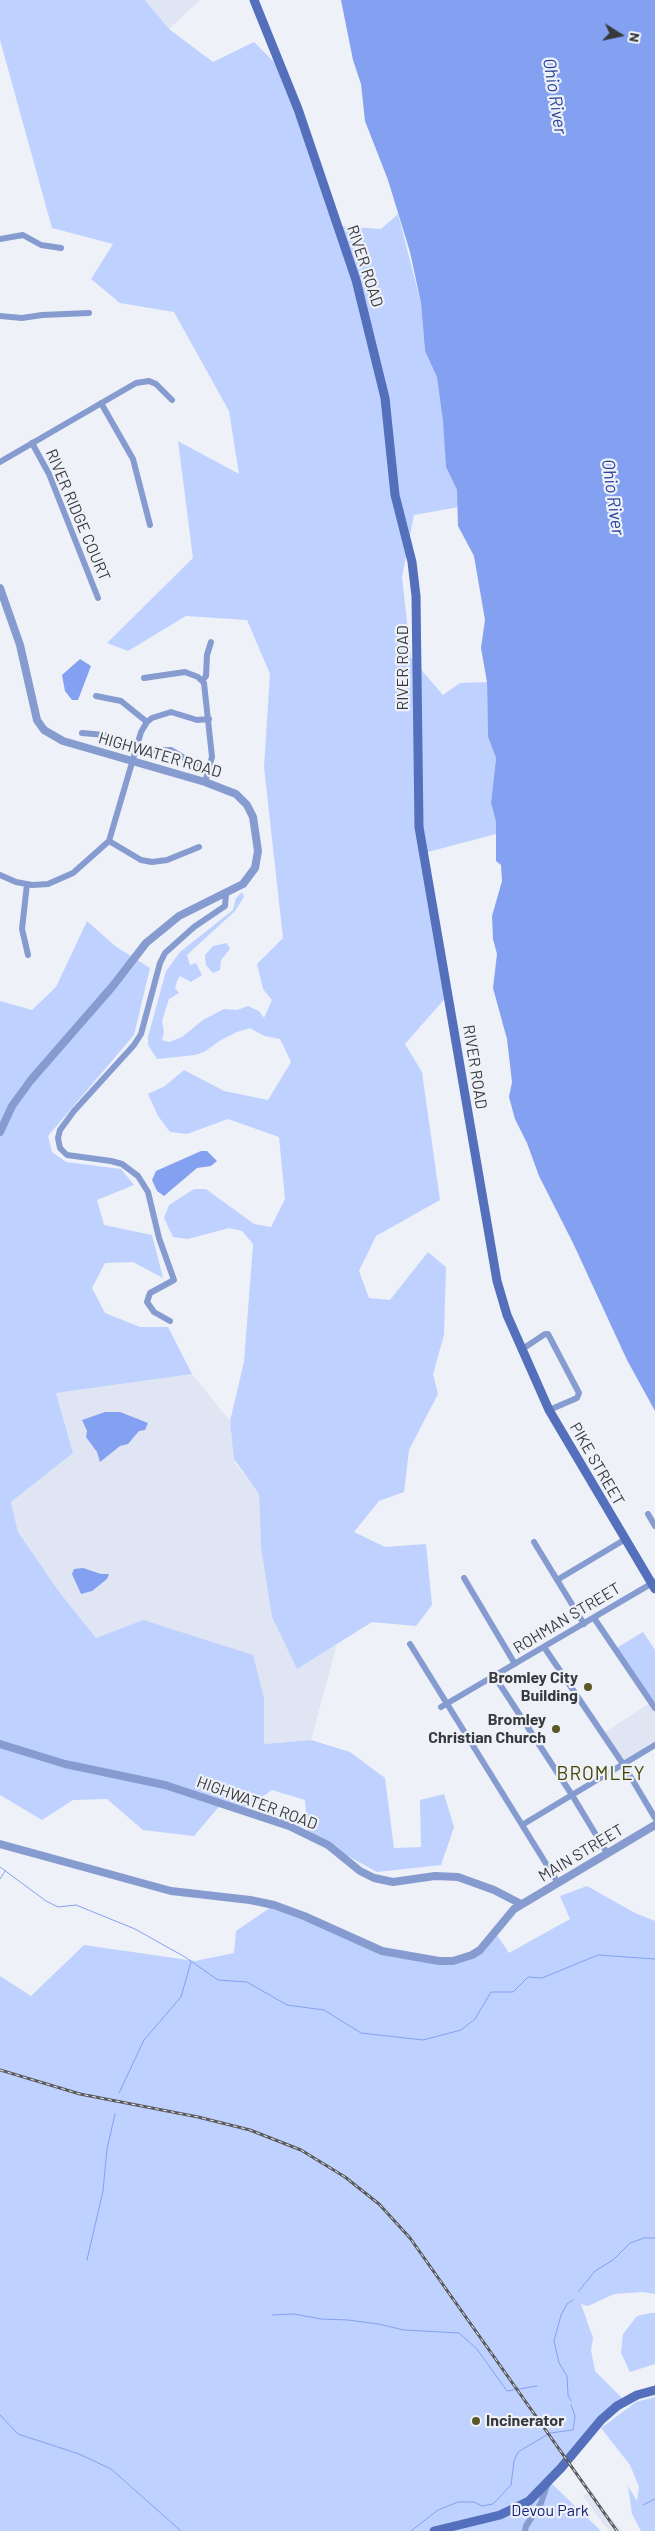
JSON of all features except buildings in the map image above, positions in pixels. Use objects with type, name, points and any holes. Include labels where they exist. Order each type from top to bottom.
[{"type":"main road","name":"RIVER ROAD","points":[[254,0],[298,109],[356,280],[384,390],[395,495],[412,562],[416,596],[419,827],[492,1256],[507,1315],[521,1350]]},
{"type":"main road","name":"PIKE STREET","points":[[521,1350],[549,1410],[624,1540],[654,1585]]},
{"type":"main road","points":[[434,2531],[510,2511],[529,2501],[561,2468],[587,2436],[617,2406],[637,2395],[655,2390]]},
{"type":"street","points":[[0,239],[23,235],[41,245],[61,248]]},
{"type":"street","points":[[0,316],[22,318],[42,315],[89,314]]},
{"type":"street","points":[[0,462],[142,381],[156,384],[172,400]]},
{"type":"street","points":[[101,403],[133,459],[150,525]]},
{"type":"street","name":"RIVER RIDGE COURT","points":[[32,443],[49,474],[98,598]]},
{"type":"street","name":"HIGHWATER ROAD","points":[[0,588],[20,645],[32,704],[39,723],[52,736],[63,741],[224,788],[240,798],[250,811],[255,824],[258,851],[254,868],[243,884],[179,916],[146,943],[112,987],[31,1080],[12,1106],[0,1132]]},
{"type":"street","points":[[202,681],[207,671],[207,655],[211,642]]},
{"type":"street","points":[[144,678],[185,672],[192,673],[202,681],[206,691],[212,757],[205,782]]},
{"type":"street","points":[[96,696],[121,701],[147,722]]},
{"type":"street","points":[[0,875],[27,884],[48,884],[73,873],[110,841],[133,761],[147,722],[152,718],[170,712],[197,720],[209,720]]},
{"type":"street","points":[[82,733],[105,735],[137,750],[170,750],[191,762],[209,768]]},
{"type":"street","points":[[110,841],[141,860],[152,862],[167,860],[199,847]]},
{"type":"street","points":[[27,884],[22,929],[28,956]]},
{"type":"street","points":[[170,1321],[154,1312],[147,1302],[150,1293],[174,1280],[159,1238],[148,1192],[138,1176],[122,1164],[110,1160],[67,1154],[60,1148],[58,1138],[60,1130],[74,1111],[134,1045],[141,1034],[160,963],[165,953],[194,927],[225,906],[226,894]]},
{"type":"street","points":[[521,1350],[545,1334],[548,1334],[579,1393],[577,1398],[549,1410]]},
{"type":"street","points":[[648,1514],[655,1526]]},
{"type":"street","points":[[557,1580],[624,1540]]},
{"type":"street","points":[[534,1542],[584,1624]]},
{"type":"street","points":[[464,1578],[515,1664]]},
{"type":"street","name":"ROHMAN STREET","points":[[444,1706],[654,1585]]},
{"type":"street","points":[[594,1618],[655,1708]]},
{"type":"street","points":[[410,1644],[444,1706],[558,1883]]},
{"type":"street","points":[[544,1647],[623,1764],[655,1818]]},
{"type":"street","points":[[495,1677],[572,1795],[607,1853]]},
{"type":"street","name":"HIGHWATER ROAD","points":[[0,1744],[65,1764],[166,1785],[289,1826],[328,1845],[360,1871],[374,1878],[393,1882],[435,1876],[458,1877],[494,1890],[521,1904]]},
{"type":"street","points":[[522,1825],[655,1745]]},
{"type":"street","name":"MAIN STREET","points":[[0,1844],[171,1891],[250,1900],[274,1906],[304,1916],[382,1951],[439,1961],[461,1960],[480,1950],[505,1918],[521,1904],[655,1825]]},
{"type":"street","points":[[525,2531],[526,2526],[541,2503],[549,2481]]},
{"type":"shaded area","points":[[145,0],[200,0],[169,29]]},
{"type":"shaded area","points":[[192,1374],[230,1421],[235,1463],[259,1494],[261,1548],[272,1617],[297,1669],[337,1644],[311,1740],[264,1744],[264,1698],[143,1620],[96,1638],[60,1593],[18,1532],[11,1502],[73,1453],[56,1393]]},
{"type":"shaded area","points":[[651,1702],[655,1708],[655,1745],[623,1764],[602,1734]]},
{"type":"shaded area","points":[[591,2490],[622,2531],[609,2531],[596,2514],[583,2496]]},
{"type":"green space","points":[[0,0],[145,0],[169,29],[213,62],[254,42],[285,73],[337,226],[381,229],[398,214],[421,303],[425,351],[437,376],[444,421],[446,467],[457,490],[459,507],[414,515],[402,577],[411,658],[443,695],[460,683],[487,682],[488,737],[496,758],[491,803],[496,822],[496,834],[424,853],[448,995],[405,1044],[422,1072],[440,1200],[376,1236],[359,1271],[369,1298],[390,1300],[428,1252],[446,1267],[444,1335],[433,1374],[438,1394],[409,1450],[404,1492],[379,1501],[354,1532],[385,1547],[426,1544],[432,1605],[416,1626],[372,1622],[297,1669],[272,1617],[261,1548],[259,1494],[234,1459],[230,1421],[244,1362],[253,1244],[242,1231],[229,1228],[188,1239],[173,1237],[164,1218],[169,1205],[194,1189],[206,1189],[254,1224],[271,1227],[285,1199],[279,1137],[228,1119],[187,1134],[170,1132],[158,1116],[148,1094],[165,1086],[184,1070],[224,1091],[268,1100],[291,1062],[280,1039],[264,1036],[250,1028],[237,1032],[204,1052],[195,1055],[157,1059],[148,1045],[148,1037],[166,971],[180,952],[233,910],[236,898],[242,892],[244,897],[235,911],[187,955],[190,965],[196,963],[202,975],[191,982],[180,976],[175,988],[179,993],[169,999],[162,1021],[164,1032],[162,1040],[169,1042],[182,1037],[203,1020],[224,1009],[237,1010],[248,1006],[259,1011],[264,1018],[272,1000],[263,989],[257,964],[283,938],[264,767],[270,674],[247,620],[186,616],[128,651],[107,643],[193,558],[178,441],[239,474],[229,411],[174,312],[120,303],[91,279],[113,244],[52,228],[0,40]]},
{"type":"green space","points":[[87,921],[115,946],[150,968],[134,1035],[48,1136],[52,1152],[66,1162],[121,1169],[134,1185],[97,1200],[104,1225],[152,1235],[163,1278],[133,1262],[105,1263],[92,1288],[105,1313],[140,1327],[168,1327],[192,1374],[56,1393],[73,1453],[11,1502],[18,1532],[60,1593],[96,1638],[143,1620],[253,1655],[264,1698],[264,1744],[311,1740],[350,1752],[385,1778],[394,1848],[421,1847],[420,1800],[444,1794],[454,1827],[441,1865],[377,1872],[308,1834],[305,1800],[272,1790],[243,1810],[222,1803],[194,1836],[143,1830],[107,1799],[73,1800],[42,1820],[0,1795],[0,1001],[32,1010],[56,987]]},
{"type":"green space","points":[[227,943],[230,949],[221,960],[220,970],[213,973],[206,965],[205,955],[213,946]]},
{"type":"green space","points":[[643,1632],[655,1650],[655,1708],[615,1649]]},
{"type":"green space","name":"Devou Park","points":[[587,1886],[635,1913],[655,1921],[655,2294],[642,2292],[614,2294],[588,2306],[581,2304],[593,2338],[591,2350],[595,2371],[625,2401],[549,2481],[601,2531],[0,2531],[0,1976],[31,1996],[84,1945],[195,1961],[234,1953],[236,1931],[274,1905],[382,1951],[439,1961],[480,1950],[495,1932],[509,1953],[570,1919],[560,1896]]},
{"type":"green space","points":[[655,2313],[655,2364],[630,2372],[621,2353],[623,2334],[637,2316]]},
{"type":"green space","points":[[655,2397],[655,2531],[641,2531],[632,2514],[628,2486],[637,2501],[639,2487],[630,2465],[601,2428],[636,2402]]},
{"type":"water","name":"Ohio River","points":[[341,0],[655,0],[655,1411],[627,1360],[573,1243],[539,1176],[527,1143],[515,1119],[509,1097],[512,1082],[507,1039],[493,988],[497,954],[493,939],[492,916],[502,881],[501,865],[496,861],[496,822],[491,803],[496,758],[488,737],[487,682],[481,648],[485,620],[474,556],[458,526],[457,490],[446,467],[443,421],[437,377],[425,351],[421,303],[410,252],[388,180],[365,121],[361,84],[353,60]]},
{"type":"water","points":[[80,659],[91,666],[78,700],[72,700],[65,691],[62,675]]},
{"type":"water","points":[[201,1151],[207,1151],[217,1161],[211,1166],[197,1168],[164,1196],[157,1191],[152,1180],[156,1171]]},
{"type":"water","points":[[105,1412],[120,1412],[148,1423],[145,1430],[139,1431],[128,1444],[120,1446],[100,1462],[97,1452],[86,1437],[87,1431],[82,1420]]},
{"type":"water","points":[[83,1568],[101,1574],[109,1574],[107,1579],[92,1591],[81,1594],[72,1574],[74,1569]]},
{"type":"waterway","points":[[0,1867],[46,1901],[58,1907],[76,1905],[135,1929],[185,1957],[218,1980],[247,1982],[287,2005],[324,2010],[361,2033],[423,2040],[461,2030],[475,2019],[491,1992],[513,1992],[528,1977],[542,1978],[598,1955],[655,1959]]},
{"type":"waterway","points":[[0,1879],[5,1871]]},
{"type":"waterway","points":[[119,2093],[144,2040],[181,1997],[191,1962]]},
{"type":"waterway","points":[[87,2260],[103,2191],[107,2149],[115,2114]]},
{"type":"waterway","points":[[579,2291],[595,2271],[613,2260],[630,2243],[644,2238],[655,2238]]},
{"type":"waterway","points":[[571,2401],[568,2395],[567,2376],[559,2363],[554,2341],[561,2315],[567,2304],[573,2300]]},
{"type":"waterway","points":[[272,2315],[294,2314],[321,2319],[378,2324],[404,2330],[459,2333],[477,2349],[507,2391],[537,2386]]},
{"type":"waterway","points":[[411,2531],[438,2510],[458,2502],[474,2502],[482,2506],[493,2504],[511,2485],[514,2461],[518,2452],[550,2433],[573,2430],[575,2416],[571,2405]]},
{"type":"waterway","points":[[0,2415],[18,2434],[79,2454],[111,2469],[181,2531]]},
{"type":"waterway","points":[[643,2505],[655,2499]]},
{"type":"railway","points":[[0,2070],[80,2094],[198,2117],[250,2130],[301,2150],[345,2177],[379,2204],[410,2238],[617,2531]]},
{"type":"place","name":"Bromley City Building","points":[[588,1687]]},
{"type":"place","name":"Bromley Christian Church","points":[[556,1729]]},
{"type":"place","name":"Incinerator","points":[[476,2421]]},
{"type":"district","name":"BROMLEY","points":[[601,1774]]}]
